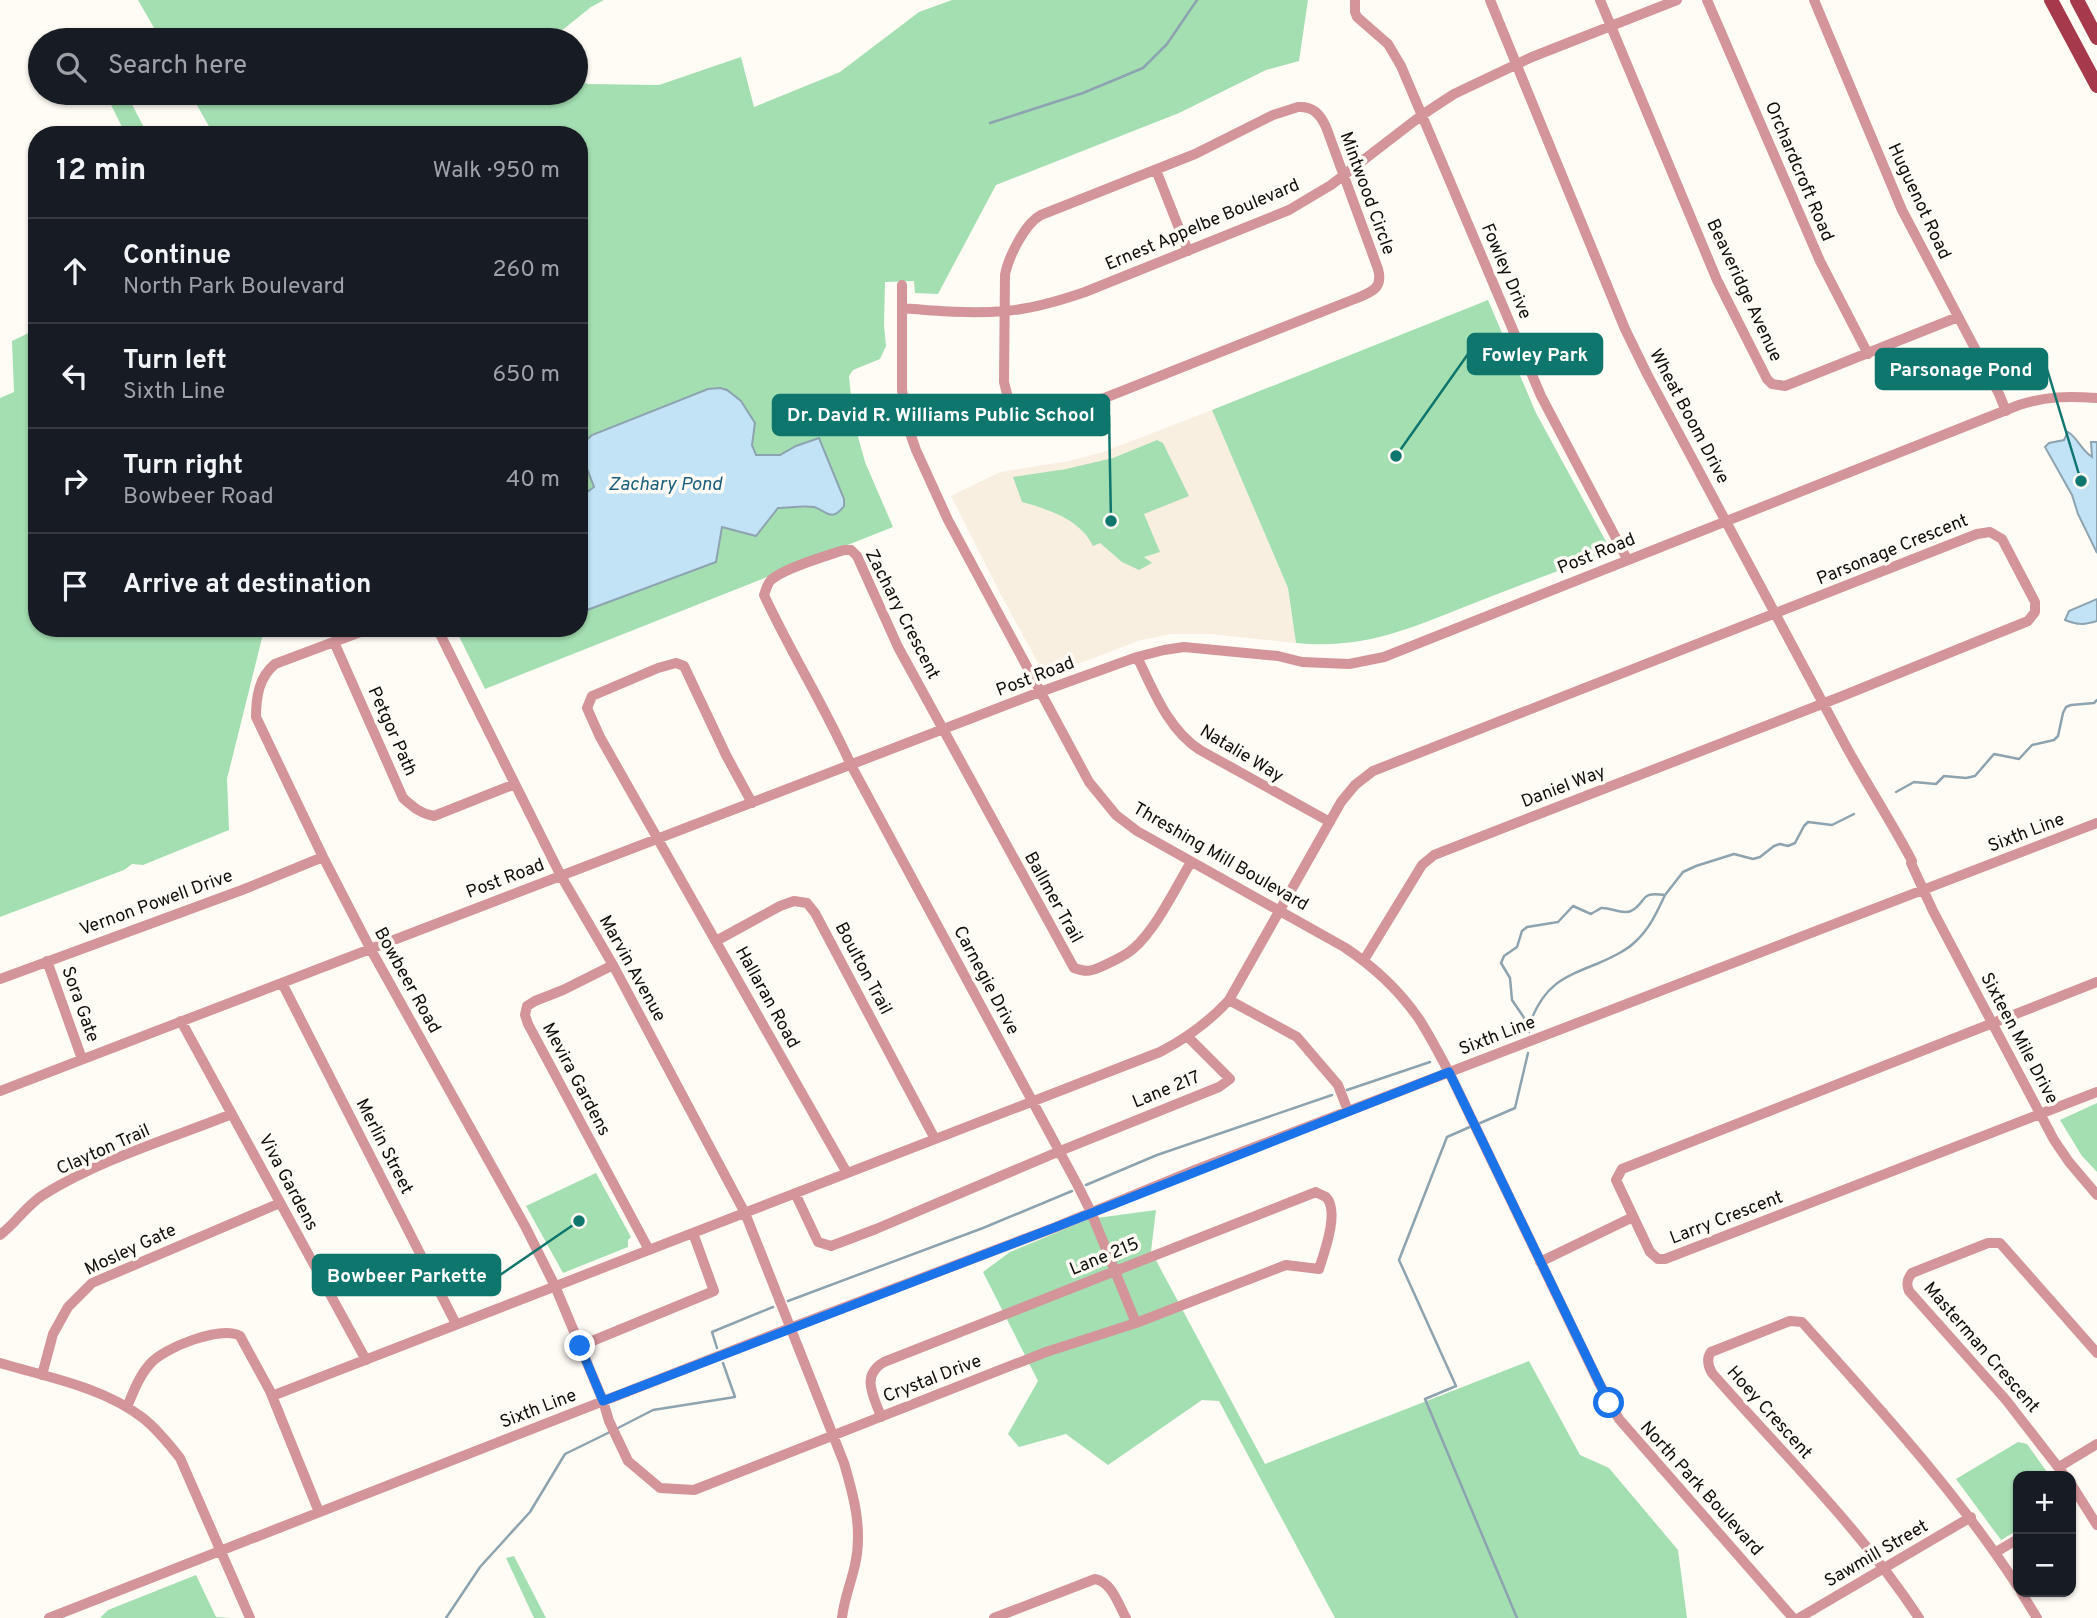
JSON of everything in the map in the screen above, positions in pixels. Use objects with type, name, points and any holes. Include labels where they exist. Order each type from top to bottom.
[{"type":"main road","points":[[2052,0],[2097,86]]},
{"type":"main road","points":[[2077,0],[2097,38]]},
{"type":"street","name":"Fowley Drive","points":[[1355,0],[1357,17],[1383,38],[1399,61],[1536,385],[1627,559]]},
{"type":"street","name":"Wheat Boom Drive","points":[[1490,0],[1625,329],[1823,703],[1895,831],[1923,889]]},
{"type":"street","name":"Beaveridge Avenue","points":[[1600,0],[1717,280],[1772,384],[1785,386],[1958,317]]},
{"type":"street","name":"Ernest Appelbe Boulevard","points":[[902,308],[956,312],[1006,311],[1070,298],[1289,211],[1344,176],[1422,115],[1454,94],[1516,64],[1677,0]]},
{"type":"street","name":"Orchardcroft Road","points":[[1707,0],[1820,261],[1868,354]]},
{"type":"street","name":"Huguenot Road","points":[[1814,0],[1902,210],[2006,411]]},
{"type":"street","name":"Mintwood Circle","points":[[1301,106],[1315,110],[1322,118],[1344,176],[1380,277],[1373,290],[1098,400],[1029,416],[1014,412],[1008,405],[1004,369],[1005,275],[1008,262],[1034,219],[1198,152],[1273,115],[1301,106]]},
{"type":"street","points":[[1156,170],[1188,251]]},
{"type":"street","name":"Threshing Mill Boulevard","points":[[902,285],[902,390],[916,450],[948,520],[1089,782],[1110,808],[1137,831],[1364,960],[1417,1016],[1449,1072]]},
{"type":"street","name":"Post Road","points":[[0,1091],[1137,657],[1164,650],[1205,648],[1278,656],[1302,662],[1349,664],[1384,657],[2029,402],[2050,397],[2097,398]]},
{"type":"street","name":"Parsonage Crescent","points":[[1776,614],[1990,531],[2002,539],[2034,598],[2035,612],[2024,624],[1823,703]]},
{"type":"street","name":"Zachary Crescent","points":[[851,765],[827,713],[764,595],[771,580],[817,559],[844,550],[851,550],[857,556],[898,647],[943,729]]},
{"type":"street","points":[[272,1396],[1160,1052],[1188,1037],[1213,1018],[1229,1000],[1329,822],[1355,785],[1382,766],[1776,614]]},
{"type":"street","name":"Bowbeer Road","points":[[347,637],[275,664],[267,671],[261,681],[256,717],[370,948],[525,1226],[555,1286],[603,1401]]},
{"type":"street","name":"Marvin Avenue","points":[[442,637],[561,876],[613,965],[745,1213],[853,1494],[859,1540],[842,1618]]},
{"type":"street","name":"Petgor Path","points":[[334,642],[403,798],[415,808],[434,816],[515,784]]},
{"type":"street","name":"Natalie Way","points":[[1137,657],[1166,713],[1188,742],[1329,822]]},
{"type":"street","name":"Hallaran Road","points":[[752,803],[684,666],[676,663],[658,668],[592,696],[587,708],[600,737],[846,1173]]},
{"type":"street","name":"Daniel Way","points":[[1364,960],[1422,865],[1434,855],[1823,703]]},
{"type":"street","name":"Ballmer Trail","points":[[943,729],[1074,968],[1084,972],[1097,969],[1121,958],[1135,947],[1160,916],[1191,862]]},
{"type":"street","name":"Carnegie Drive","points":[[851,765],[1060,1151],[1091,1212],[1136,1323]]},
{"type":"street","name":"Sixth Line","points":[[49,1618],[1348,1111],[2097,823]]},
{"type":"street","name":"Vernon Powell Drive","points":[[0,979],[242,890],[323,857]]},
{"type":"street","name":"Sixteen Mile Drive","points":[[1923,889],[2039,1114],[2061,1151],[2097,1195]]},
{"type":"street","name":"Boulton Trail","points":[[716,941],[794,901],[807,903],[815,913],[935,1139]]},
{"type":"street","name":"Sora Gate","points":[[47,961],[82,1059]]},
{"type":"street","name":"Mevira Gardens","points":[[613,965],[535,1001],[527,1006],[525,1014],[534,1036],[649,1250]]},
{"type":"street","points":[[1993,1023],[2097,982]]},
{"type":"street","name":"Merlin Street","points":[[282,983],[456,1324]]},
{"type":"street","points":[[1229,1000],[1297,1037],[1338,1085],[1348,1111]]},
{"type":"street","name":"Viva Gardens","points":[[181,1021],[366,1360]]},
{"type":"street","name":"Larry Crescent","points":[[1993,1023],[1622,1168],[1616,1180],[1650,1252],[1658,1259],[1665,1259],[2097,1092]]},
{"type":"street","name":"Lane 217","points":[[1060,1151],[1219,1087],[1230,1079],[1188,1037]]},
{"type":"street","name":"North Park Boulevard","points":[[1449,1072],[1619,1419],[1793,1618]]},
{"type":"street","name":"Clayton Trail","points":[[0,1235],[41,1196],[90,1170],[232,1114]]},
{"type":"street","points":[[795,1193],[818,1242],[831,1246],[1060,1151]]},
{"type":"street","name":"Lane 215","points":[[881,1417],[869,1381],[877,1366],[1315,1192],[1325,1196],[1332,1212],[1326,1248],[1318,1269]]},
{"type":"street","name":"Mosley Gate","points":[[43,1375],[53,1334],[68,1307],[92,1283],[281,1203]]},
{"type":"street","points":[[1540,1262],[1633,1217]]},
{"type":"street","points":[[580,1346],[714,1291],[693,1233]]},
{"type":"street","name":"Masterman Crescent","points":[[2062,1471],[2006,1400],[1909,1291],[1907,1282],[1912,1273],[1989,1243],[2000,1243],[2097,1353]]},
{"type":"street","name":"Crystal Drive","points":[[603,1401],[609,1421],[628,1461],[660,1488],[694,1490],[1046,1352],[1136,1323],[1286,1265],[1318,1269]]},
{"type":"street","name":"Hoey Crescent","points":[[1883,1569],[1835,1509],[1712,1373],[1709,1367],[1711,1352],[1790,1321],[1802,1322],[1917,1451],[1970,1517]]},
{"type":"street","points":[[127,1407],[144,1372],[160,1355],[178,1346],[227,1332],[240,1336],[272,1396],[319,1512]]},
{"type":"street","points":[[0,1363],[89,1390],[127,1407],[144,1419],[180,1458],[250,1618]]},
{"type":"street","points":[[2062,1471],[2097,1444]]},
{"type":"street","points":[[2076,1491],[2097,1525]]},
{"type":"street","points":[[2076,1504],[2082,1500]]},
{"type":"street","points":[[1970,1517],[2013,1579]]},
{"type":"street","name":"Sawmill Street","points":[[1799,1618],[1970,1517]]},
{"type":"street","points":[[1996,1552],[2013,1542]]},
{"type":"street","points":[[1883,1569],[1919,1618]]},
{"type":"street","points":[[994,1618],[1019,1614],[1095,1579],[1107,1585],[1126,1618]]},
{"type":"street","points":[[2024,1597],[2036,1618]]},
{"type":"shaded area","points":[[1212,410],[1288,588],[1296,643],[1210,634],[1172,634],[1141,640],[1051,674],[1043,672],[951,496],[1000,472],[1069,461],[1103,452]]},
{"type":"green space","points":[[138,0],[604,0],[565,28],[154,28]]},
{"type":"green space","points":[[952,0],[1308,0],[1299,61],[1266,70],[1179,113],[996,185],[938,294],[915,293],[914,281],[885,282],[886,346],[880,359],[853,370],[849,376],[853,419],[865,462],[893,527],[485,689],[459,637],[588,637],[588,610],[716,562],[722,526],[778,508],[815,507],[819,438],[780,455],[756,455],[752,445],[755,423],[741,403],[726,391],[708,389],[592,435],[588,442],[588,126],[209,126],[197,105],[588,105],[588,84],[659,85],[741,57],[754,107],[840,72],[919,12]]},
{"type":"green space","points":[[111,105],[132,105],[143,126],[122,126]]},
{"type":"green space","points":[[1488,300],[1536,413],[1609,547],[1608,552],[1389,634],[1345,643],[1296,643],[1288,588],[1212,410]]},
{"type":"green space","points":[[28,333],[28,637],[262,637],[227,779],[229,830],[143,865],[132,864],[124,870],[0,917],[0,398],[14,392],[12,341]]},
{"type":"green space","points":[[1157,440],[1163,443],[1189,496],[1144,514],[1160,552],[1144,557],[1152,563],[1139,570],[1122,562],[1100,543],[1093,546],[1081,529],[1072,522],[1022,502],[1013,477],[1113,458]]},
{"type":"green space","points":[[588,470],[595,488],[588,492]]},
{"type":"green space","points":[[2097,1103],[2097,1172],[2082,1156],[2060,1120]]},
{"type":"green space","points":[[596,1173],[631,1237],[628,1247],[563,1273],[526,1206]]},
{"type":"green space","points":[[1156,1210],[1151,1251],[1265,1464],[1529,1361],[1580,1455],[1609,1468],[1678,1550],[1687,1618],[1335,1618],[1219,1401],[1202,1400],[1108,1465],[1066,1434],[1019,1447],[1008,1434],[1038,1381],[983,1272],[1010,1252],[1089,1219]]},
{"type":"green space","points":[[2018,1442],[2027,1444],[2046,1471],[2013,1471],[2013,1533],[2001,1540],[1956,1479]]},
{"type":"green space","points":[[514,1556],[546,1618],[534,1618],[506,1558]]},
{"type":"green space","points":[[196,1575],[216,1617],[231,1618],[100,1618],[108,1610]]},
{"type":"water","name":"Zachary Pond","points":[[708,389],[727,390],[741,401],[755,423],[752,445],[756,455],[780,455],[819,438],[844,499],[844,506],[832,515],[814,507],[778,508],[756,536],[722,527],[716,562],[588,610],[588,491],[594,487],[588,471],[588,439]]},
{"type":"water","points":[[2068,432],[2092,457],[2091,442],[2097,442],[2097,553],[2072,495],[2045,447],[2049,443],[2064,440]]},
{"type":"water","points":[[2097,599],[2097,621],[2081,624],[2065,620],[2069,611]]},
{"type":"waterway","points":[[990,123],[1083,93],[1143,68],[1167,44],[1197,0]]},
{"type":"waterway","points":[[1896,792],[1914,782],[1936,784],[1944,776],[1975,776],[1994,754],[2019,759],[2032,745],[2054,740],[2058,736],[2066,707],[2094,703],[2097,700]]},
{"type":"waterway","points":[[1529,1032],[1529,1025],[1512,1000],[1510,978],[1501,963],[1504,956],[1517,947],[1522,931],[1527,927],[1558,922],[1573,906],[1591,914],[1601,908],[1631,911],[1647,896],[1665,895],[1683,872],[1696,866],[1734,854],[1753,859],[1760,857],[1774,846],[1795,843],[1808,822],[1832,825],[1854,814]]},
{"type":"waterway","points":[[1472,1052],[1529,1025],[1541,1001],[1555,985],[1632,945],[1649,925],[1665,895]]},
{"type":"waterway","points":[[1478,1124],[1515,1108],[1528,1053]]},
{"type":"waterway","points":[[1347,1090],[1430,1062]]},
{"type":"waterway","points":[[1086,1185],[1157,1155],[1332,1095]]},
{"type":"waterway","points":[[1472,1126],[1447,1137],[1399,1260],[1456,1386],[1425,1399],[1517,1618]]},
{"type":"waterway","points":[[788,1301],[983,1228],[1072,1191]]},
{"type":"waterway","points":[[717,1348],[712,1332],[773,1307]]},
{"type":"waterway","points":[[618,1428],[653,1410],[735,1397],[723,1363]]},
{"type":"waterway","points":[[446,1618],[480,1567],[530,1512],[565,1454],[612,1431]]},
{"type":"place","name":"Fowley Park","points":[[1396,456]]},
{"type":"place","name":"Parsonage Pond","points":[[2081,481]]},
{"type":"place","name":"Dr. David R. Williams Public School","points":[[1111,521]]},
{"type":"place","name":"Bowbeer Parkette","points":[[579,1221]]},
{"type":"route","points":[[580,1346],[603,1401],[1449,1072],[1609,1403]]}]
